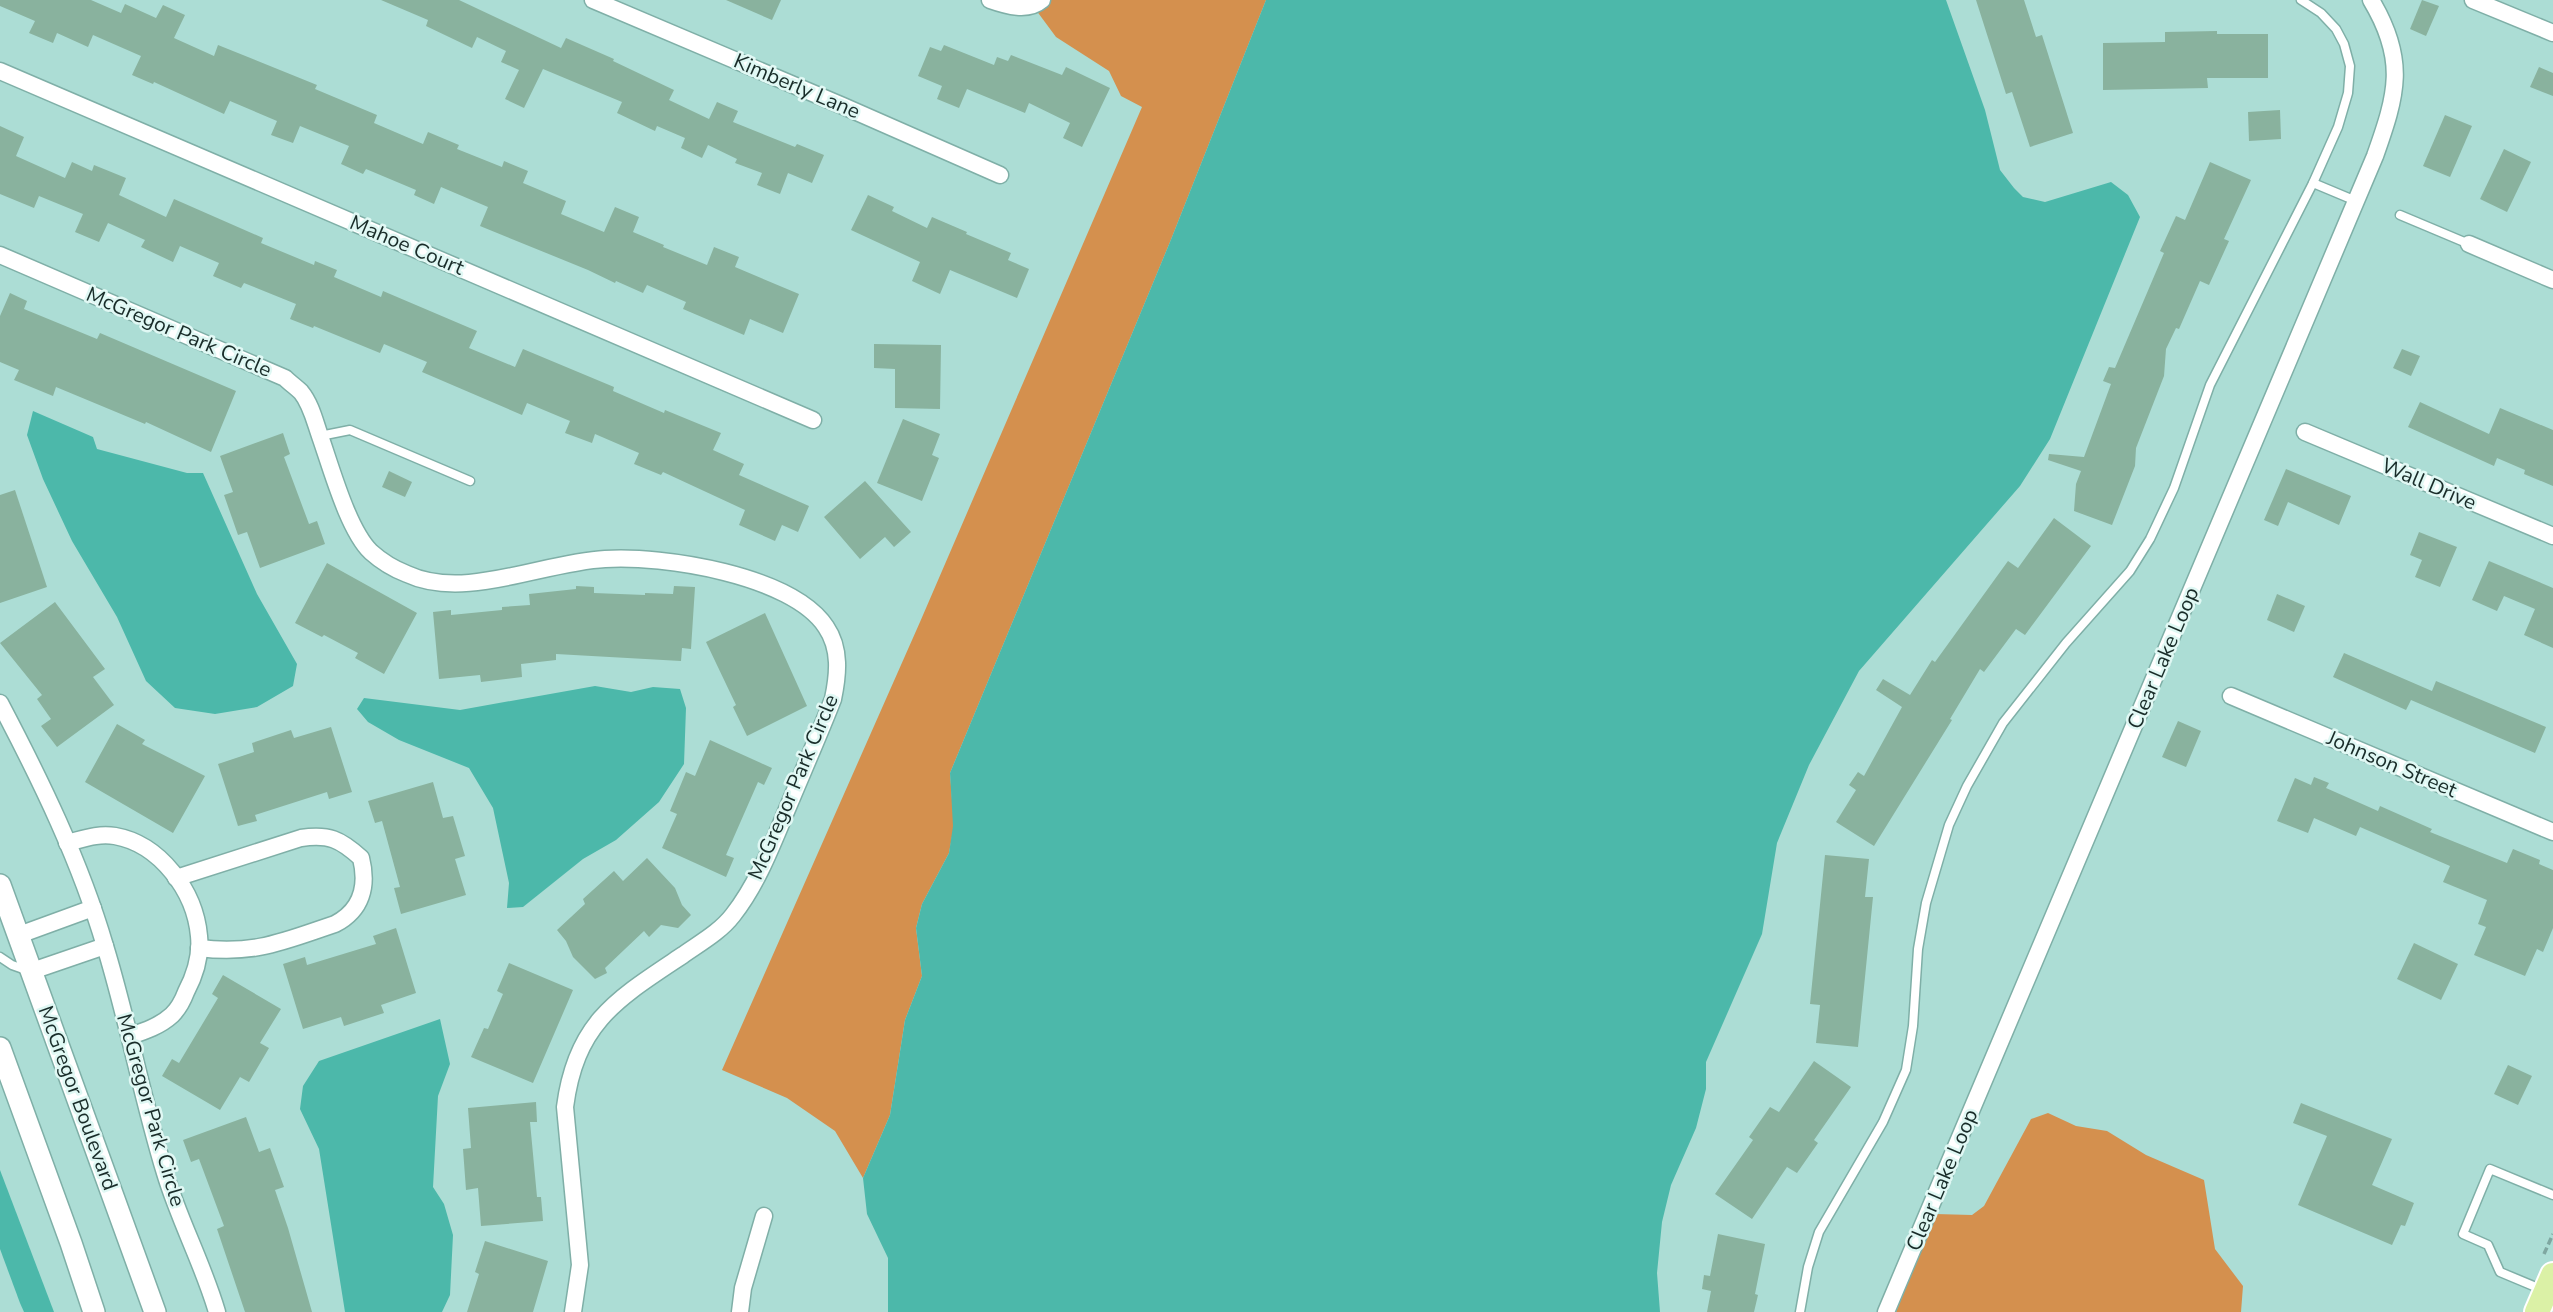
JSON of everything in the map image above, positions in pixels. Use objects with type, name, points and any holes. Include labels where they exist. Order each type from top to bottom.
[{"type":"main road","name":"McGregor Boulevard","points":[[0,885],[155,1312]]},
{"type":"main road","points":[[0,1048],[94,1312]]},
{"type":"street","name":"Kimberly Lane","points":[[593,0],[1000,175]]},
{"type":"street","points":[[990,0],[1012,7],[1035,6],[1042,0]]},
{"type":"street","name":"Clear Lake Loop","points":[[1886,1312],[2356,201],[2392,108],[2396,81],[2395,59],[2389,36],[2371,0]]},
{"type":"street","points":[[2473,0],[2553,33]]},
{"type":"street","name":"Mahoe Court","points":[[0,71],[813,420]]},
{"type":"street","points":[[2469,244],[2553,280]]},
{"type":"street","name":"McGregor Park Circle","points":[[0,255],[285,379],[302,393],[356,530],[369,551],[408,575],[432,583],[454,584],[583,560],[635,558],[690,563],[715,569],[786,595],[810,610],[826,627],[836,651],[838,675],[833,699],[767,858],[744,900],[730,919],[710,936],[640,983],[602,1015],[576,1056],[565,1107],[580,1265],[573,1312]]},
{"type":"street","name":"Wall Drive","points":[[2305,432],[2553,536]]},
{"type":"street","name":"Johnson Street","points":[[2231,696],[2553,832]]},
{"type":"street","name":"McGregor Park Circle","points":[[0,703],[30,759],[93,908],[106,946],[166,1176],[217,1312]]},
{"type":"street","points":[[68,844],[99,835],[135,842],[155,854],[176,878],[192,910],[199,935],[193,979],[174,1013],[157,1026],[130,1036]]},
{"type":"street","points":[[176,878],[301,838],[320,836],[335,839],[361,858],[365,874],[364,891],[358,905],[347,918],[335,925],[262,948],[226,951],[199,948]]},
{"type":"street","points":[[19,935],[93,908]]},
{"type":"street","points":[[32,971],[106,946]]},
{"type":"street","points":[[740,1312],[743,1288],[764,1216]]},
{"type":"lane","points":[[1800,1312],[1808,1266],[1819,1232],[1883,1122],[1906,1070],[1913,1026],[1918,949],[1926,903],[1962,795],[2003,723],[2066,643],[2130,571],[2150,538],[2174,488],[2210,385],[2313,183],[2338,127],[2348,93],[2350,66],[2344,44],[2336,29],[2321,13],[2301,0]]},
{"type":"lane","points":[[2313,183],[2356,201]]},
{"type":"lane","points":[[2400,215],[2469,244]]},
{"type":"lane","points":[[320,436],[351,430],[470,481]]},
{"type":"lane","points":[[0,957],[17,967],[32,971]]},
{"type":"lane","points":[[2545,1293],[2500,1272],[2488,1245],[2463,1234],[2490,1169],[2553,1195]]},
{"type":"shaded area","points":[[1013,0],[1266,0],[1170,242],[950,773],[954,826],[949,853],[922,904],[916,928],[922,976],[905,1020],[890,1115],[863,1178],[835,1131],[787,1098],[722,1070],[920,622],[1142,107],[1121,96],[1109,71],[1056,37],[1036,10]]},
{"type":"shaded area","points":[[1266,0],[1946,0],[1985,110],[2000,170],[2014,188],[2023,197],[2045,202],[2111,182],[2128,195],[2140,217],[2050,439],[2020,486],[1859,671],[1809,765],[1777,843],[1762,934],[1706,1062],[1706,1089],[1696,1128],[1671,1185],[1662,1222],[1657,1273],[1660,1312],[888,1312],[888,1258],[867,1214],[863,1178],[890,1115],[905,1020],[922,976],[916,928],[922,904],[949,853],[953,826],[950,773],[1170,242]]},
{"type":"shaded area","points":[[33,411],[93,437],[97,449],[187,473],[203,473],[257,594],[297,664],[293,686],[257,707],[215,714],[175,708],[146,681],[117,617],[72,541],[43,479],[27,435]]},
{"type":"shaded area","points":[[595,686],[631,692],[653,687],[680,689],[686,708],[684,764],[659,802],[616,840],[583,859],[523,907],[507,908],[509,883],[493,808],[469,768],[399,740],[368,722],[357,709],[364,698],[460,710]]},
{"type":"shaded area","points":[[440,1019],[450,1064],[438,1096],[433,1187],[444,1204],[453,1235],[450,1295],[442,1312],[345,1312],[319,1149],[300,1109],[303,1086],[319,1061]]},
{"type":"shaded area","points":[[2048,1113],[2076,1126],[2107,1131],[2146,1155],[2204,1180],[2215,1249],[2243,1286],[2241,1312],[1896,1312],[1935,1214],[1972,1215],[1984,1206],[2031,1119]]},
{"type":"shaded area","points":[[0,1170],[54,1312],[24,1312],[20,1303],[0,1249]]},
{"type":"building","points":[[0,0],[91,0],[121,13],[125,4],[156,18],[163,5],[185,15],[174,38],[214,56],[218,45],[317,85],[315,89],[377,115],[374,123],[423,144],[428,132],[459,145],[457,149],[502,167],[504,161],[528,171],[523,183],[566,201],[561,214],[604,232],[615,207],[639,217],[633,232],[664,245],[663,247],[707,265],[714,247],[739,257],[735,267],[799,294],[783,333],[750,319],[744,335],[683,309],[686,302],[647,285],[643,293],[480,226],[488,207],[441,187],[434,204],[414,195],[416,190],[366,169],[363,174],[341,164],[349,146],[300,126],[293,143],[271,135],[277,121],[230,101],[224,114],[154,82],[153,84],[132,75],[141,56],[93,35],[88,47],[57,33],[53,43],[29,33],[35,21],[0,6]]},
{"type":"building","points":[[381,0],[459,0],[561,48],[566,38],[614,59],[613,61],[674,90],[669,100],[709,119],[717,102],[738,111],[733,122],[795,147],[797,144],[824,155],[812,183],[788,173],[780,194],[757,185],[762,173],[735,163],[737,159],[708,145],[702,158],[681,148],[685,138],[657,126],[655,131],[617,113],[622,102],[543,69],[524,108],[505,99],[519,70],[501,62],[506,51],[477,37],[472,48],[426,26],[428,20]]},
{"type":"building","points":[[726,0],[781,0],[772,20]]},
{"type":"building","points":[[1976,0],[2024,0],[2036,37],[2042,35],[2073,133],[2030,147],[2012,92],[2006,94]]},
{"type":"building","points":[[2422,0],[2439,6],[2426,36],[2410,29]]},
{"type":"building","points":[[2217,31],[2217,34],[2268,34],[2268,78],[2207,78],[2208,88],[2103,90],[2103,43],[2165,42],[2165,32]]},
{"type":"building","points":[[944,45],[994,65],[997,57],[1008,61],[1011,55],[1062,75],[1066,67],[1110,88],[1082,147],[1063,138],[1070,123],[1029,103],[1025,113],[967,89],[959,108],[937,99],[942,86],[918,76],[930,47],[941,51]]},
{"type":"building","points":[[2539,67],[2553,73],[2553,96],[2530,87]]},
{"type":"building","points":[[2280,110],[2281,139],[2249,141],[2248,112]]},
{"type":"building","points":[[2445,115],[2472,126],[2450,177],[2423,166]]},
{"type":"building","points":[[0,126],[24,137],[16,156],[65,178],[72,162],[92,171],[94,165],[126,178],[119,195],[166,217],[174,199],[263,238],[261,243],[314,265],[315,261],[337,270],[334,277],[381,297],[383,291],[477,331],[469,348],[515,367],[523,349],[614,387],[613,391],[664,413],[665,410],[721,433],[713,450],[744,464],[739,475],[809,506],[798,532],[782,525],[775,541],[739,525],[745,510],[663,472],[661,475],[634,464],[639,453],[595,434],[592,443],[565,433],[570,421],[527,403],[522,415],[422,372],[427,362],[384,344],[380,353],[290,319],[296,304],[244,283],[241,288],[213,276],[219,263],[180,246],[173,262],[141,247],[145,240],[108,223],[99,242],[75,232],[83,214],[39,196],[34,208],[0,194]]},
{"type":"building","points":[[2504,149],[2531,162],[2507,212],[2480,199]]},
{"type":"building","points":[[2210,162],[2251,180],[2224,239],[2229,241],[2209,285],[2200,281],[2179,329],[2176,328],[2166,349],[2164,376],[2136,448],[2135,466],[2112,525],[2074,511],[2076,484],[2081,471],[2048,460],[2049,454],[2084,457],[2111,384],[2103,381],[2109,367],[2115,368],[2164,253],[2160,251],[2176,216],[2185,220]]},
{"type":"building","points":[[868,195],[894,207],[892,211],[927,228],[932,217],[1011,253],[1008,260],[1029,269],[1017,298],[950,270],[940,294],[912,281],[920,262],[851,230]]},
{"type":"building","points":[[10,293],[27,301],[24,309],[97,339],[100,333],[236,391],[211,452],[146,422],[145,424],[56,387],[53,396],[14,380],[19,370],[0,362],[0,316]]},
{"type":"building","points":[[874,344],[941,345],[940,409],[895,408],[895,369],[874,368]]},
{"type":"building","points":[[2402,349],[2420,356],[2411,376],[2393,368]]},
{"type":"building","points":[[2420,402],[2489,434],[2500,408],[2553,430],[2553,486],[2524,474],[2525,470],[2497,458],[2494,466],[2408,427]]},
{"type":"building","points":[[903,419],[940,434],[932,455],[939,458],[922,501],[877,483]]},
{"type":"building","points":[[283,433],[290,454],[284,457],[309,524],[317,521],[325,544],[260,568],[247,532],[238,535],[224,495],[233,492],[220,456]]},
{"type":"building","points":[[2286,469],[2351,496],[2339,525],[2288,502],[2278,526],[2264,520]]},
{"type":"building","points":[[389,471],[412,482],[405,497],[382,487]]},
{"type":"building","points":[[865,481],[911,532],[894,547],[885,537],[860,559],[824,517]]},
{"type":"building","points":[[15,490],[47,587],[0,603],[0,495]]},
{"type":"building","points":[[2054,518],[2091,546],[2025,635],[2016,629],[1984,672],[1980,669],[1950,719],[1952,720],[1874,846],[1836,822],[1856,790],[1849,785],[1858,772],[1864,776],[1902,707],[1876,690],[1883,679],[1910,695],[1932,660],[1935,662],[2008,561],[2018,568]]},
{"type":"building","points":[[2419,532],[2457,547],[2440,587],[2415,577],[2422,560],[2410,555]]},
{"type":"building","points":[[2489,561],[2553,588],[2553,648],[2524,635],[2535,609],[2504,596],[2497,611],[2472,600]]},
{"type":"building","points":[[327,563],[417,613],[384,674],[355,658],[358,653],[295,623]]},
{"type":"building","points":[[576,586],[594,587],[594,593],[645,595],[673,594],[674,586],[695,587],[691,649],[682,648],[681,661],[556,654],[556,660],[521,664],[522,677],[481,682],[480,675],[439,679],[433,612],[451,610],[451,615],[530,605],[529,594],[576,589]]},
{"type":"building","points":[[2277,594],[2305,606],[2294,632],[2267,620]]},
{"type":"building","points":[[55,602],[105,669],[93,677],[114,705],[57,747],[41,726],[51,719],[37,699],[42,695],[0,643]]},
{"type":"building","points":[[765,613],[807,706],[747,736],[733,707],[736,705],[706,642]]},
{"type":"building","points":[[2344,653],[2432,691],[2436,681],[2546,727],[2535,753],[2411,700],[2406,710],[2333,677]]},
{"type":"building","points":[[2178,721],[2201,731],[2186,767],[2162,757]]},
{"type":"building","points":[[117,724],[145,740],[142,744],[205,776],[173,833],[85,782]]},
{"type":"building","points":[[331,727],[352,792],[329,799],[327,792],[255,815],[257,821],[238,826],[218,764],[254,752],[252,743],[291,730],[294,738]]},
{"type":"building","points":[[710,740],[772,768],[764,785],[758,782],[726,855],[734,858],[726,877],[662,848],[677,814],[670,811],[686,772],[695,776]]},
{"type":"building","points":[[2314,777],[2329,783],[2326,788],[2378,811],[2380,806],[2432,829],[2430,832],[2507,863],[2513,849],[2540,860],[2539,864],[2553,870],[2553,928],[2543,952],[2537,949],[2525,976],[2474,955],[2486,927],[2478,924],[2487,900],[2443,882],[2450,866],[2360,827],[2356,836],[2314,818],[2308,833],[2277,821],[2295,778],[2311,785]]},
{"type":"building","points":[[433,782],[443,818],[453,816],[465,856],[455,859],[466,895],[401,914],[394,888],[400,887],[382,821],[375,823],[368,801]]},
{"type":"building","points":[[1825,855],[1869,859],[1865,897],[1873,897],[1858,1047],[1816,1043],[1820,1005],[1810,1004]]},
{"type":"building","points":[[647,858],[675,888],[682,905],[691,915],[678,928],[661,925],[649,937],[644,931],[605,968],[607,973],[595,979],[573,957],[566,941],[557,930],[585,904],[583,899],[614,871],[623,881]]},
{"type":"building","points":[[396,928],[416,993],[381,1005],[384,1013],[344,1026],[341,1017],[303,1029],[283,964],[305,957],[307,965],[376,944],[373,936]]},
{"type":"building","points":[[2414,943],[2458,964],[2441,1000],[2397,979]]},
{"type":"building","points":[[509,963],[573,990],[533,1083],[471,1057],[484,1028],[488,1029],[503,994],[497,991]]},
{"type":"building","points":[[223,975],[281,1009],[260,1043],[269,1048],[249,1082],[240,1077],[220,1110],[162,1076],[172,1059],[179,1063],[218,998],[212,994]]},
{"type":"building","points":[[1814,1061],[1851,1087],[1814,1140],[1818,1143],[1797,1173],[1787,1167],[1752,1219],[1715,1194],[1753,1140],[1749,1137],[1770,1107],[1779,1112]]},
{"type":"building","points":[[2508,1065],[2532,1076],[2518,1105],[2494,1094]]},
{"type":"building","points":[[536,1102],[537,1122],[530,1122],[537,1197],[541,1197],[543,1221],[481,1226],[478,1188],[466,1190],[463,1149],[471,1148],[468,1108]]},
{"type":"building","points":[[2301,1103],[2392,1139],[2372,1185],[2414,1203],[2405,1226],[2401,1225],[2392,1245],[2298,1205],[2327,1136],[2293,1123]]},
{"type":"building","points":[[246,1117],[259,1152],[270,1148],[284,1187],[275,1190],[312,1312],[245,1312],[217,1229],[224,1226],[199,1159],[191,1162],[183,1140]]},
{"type":"building","points":[[1718,1234],[1765,1244],[1754,1312],[1707,1312],[1711,1291],[1702,1289],[1704,1275],[1710,1276]]},
{"type":"building","points":[[485,1241],[548,1261],[533,1312],[467,1312],[479,1274],[475,1272]]}]
